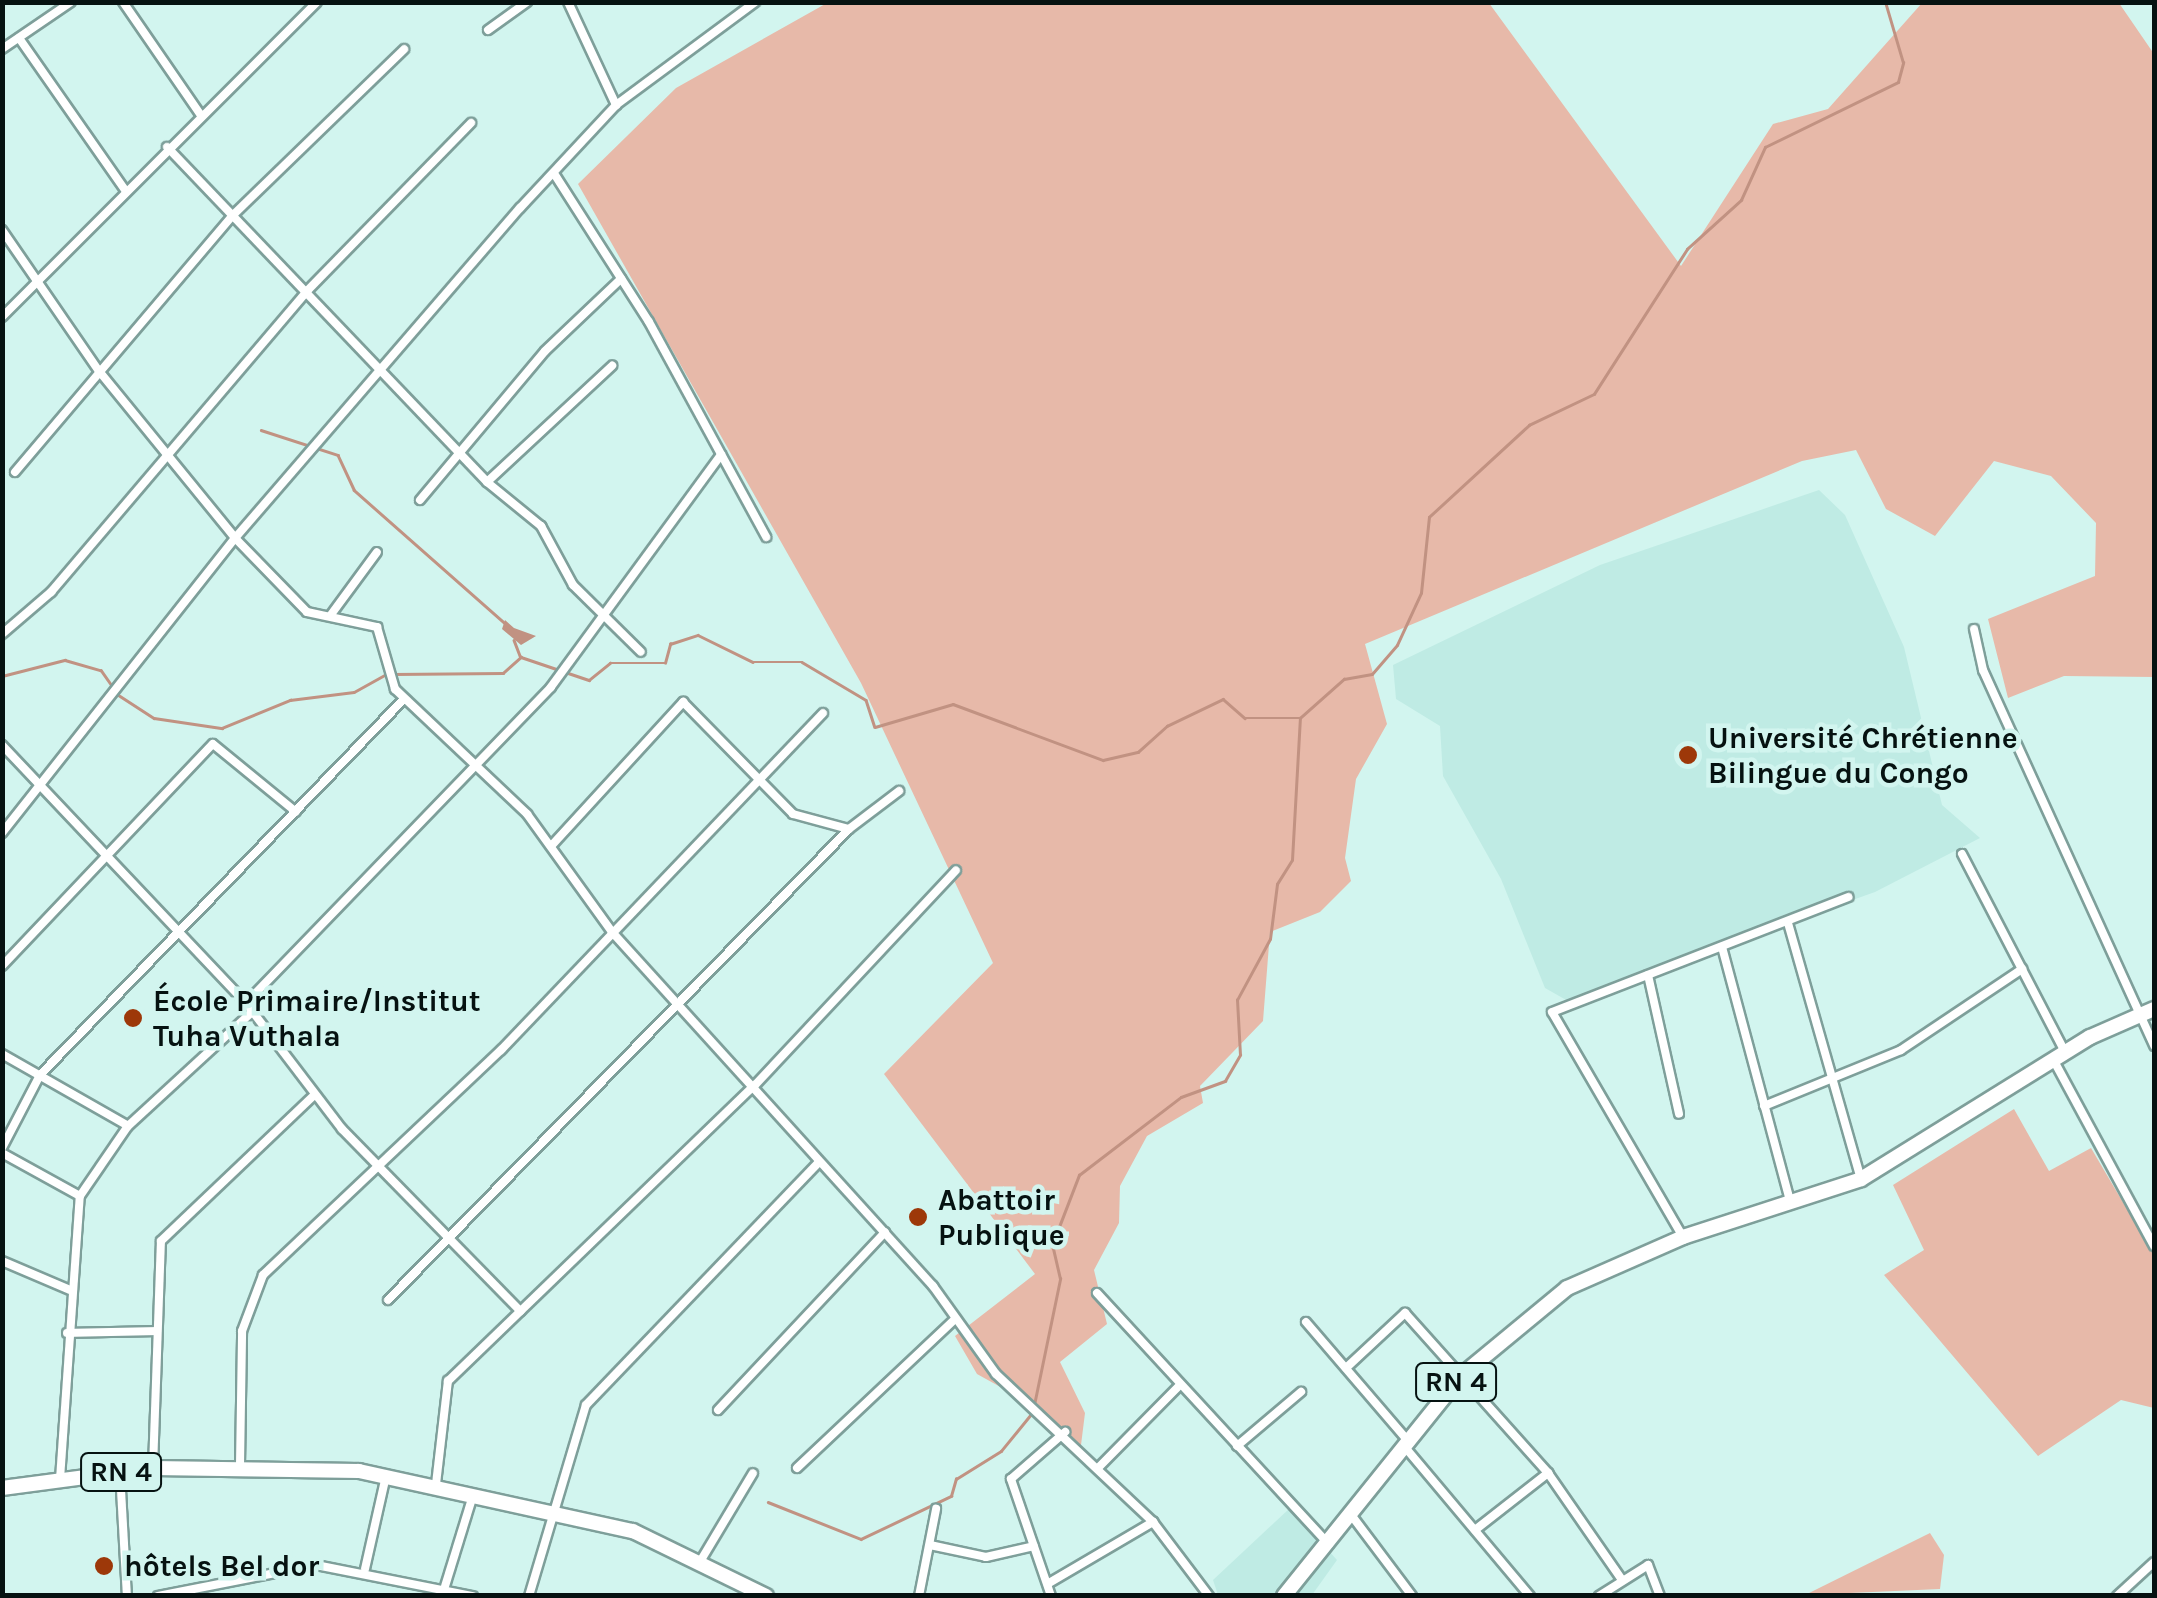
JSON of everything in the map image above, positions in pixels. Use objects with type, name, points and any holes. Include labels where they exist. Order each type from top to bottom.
[{"type":"highway","name":"RN 4","points":[[1294,1592],[1462,1375],[1567,1288],[1683,1236],[1792,1206],[1860,1179],[2060,1057],[2147,1011]]},
{"type":"highway","name":"RN 4","points":[[2,1488],[154,1468],[240,1465],[386,1476],[553,1508],[701,1560],[766,1596]]},
{"type":"street","points":[[2,49],[71,2]]},
{"type":"street","points":[[123,2],[145,48],[200,114]]},
{"type":"street","points":[[2,317],[200,114],[318,2]]},
{"type":"street","points":[[488,30],[527,2]]},
{"type":"street","points":[[568,2],[616,105]]},
{"type":"street","points":[[4,829],[235,538],[616,105],[754,2]]},
{"type":"street","points":[[19,38],[125,190]]},
{"type":"street","points":[[15,472],[234,214],[404,49]]},
{"type":"street","points":[[2,634],[51,592],[165,451],[306,291],[471,123]]},
{"type":"street","points":[[167,148],[487,482],[541,526],[573,585],[641,652]]},
{"type":"street","points":[[555,175],[622,279],[766,537]]},
{"type":"street","points":[[2,230],[36,284],[100,370],[235,538],[307,612],[377,627],[386,673],[404,699],[553,844],[612,932],[886,1232],[955,1320],[1034,1405],[1154,1522],[1209,1596]]},
{"type":"street","points":[[420,500],[458,452],[622,279]]},
{"type":"street","points":[[487,482],[612,366]]},
{"type":"street","points":[[60,1479],[70,1290],[80,1196],[128,1126],[250,1007],[475,767],[604,613],[721,455]]},
{"type":"street","points":[[330,616],[377,552]]},
{"type":"street","points":[[1974,628],[1984,670],[2147,1011],[2154,1046]]},
{"type":"street","points":[[80,1196],[2,1151],[40,1075],[404,699]]},
{"type":"street","points":[[553,844],[684,702],[793,814],[849,829]]},
{"type":"street","points":[[240,1465],[244,1314],[290,1242],[612,932],[823,713]]},
{"type":"street","points":[[2,966],[103,855],[213,744],[296,812]]},
{"type":"street","points":[[2,746],[103,855],[181,930],[250,1007],[313,1096],[520,1311]]},
{"type":"street","points":[[388,1300],[682,1007],[849,829],[899,792]]},
{"type":"street","points":[[1962,854],[2022,969],[2060,1057],[2154,1246]]},
{"type":"street","points":[[436,1484],[448,1381],[755,1085],[956,870]]},
{"type":"street","points":[[1683,1236],[1552,1012],[1848,897]]},
{"type":"street","points":[[1788,923],[1860,1179]]},
{"type":"street","points":[[1722,947],[1792,1206]]},
{"type":"street","points":[[1764,1106],[1834,1082],[1901,1050],[2022,969]]},
{"type":"street","points":[[1648,975],[1679,1114]]},
{"type":"street","points":[[2,1054],[128,1126]]},
{"type":"street","points":[[154,1468],[155,1331],[161,1241],[179,1214],[313,1096]]},
{"type":"street","points":[[529,1596],[586,1406],[819,1162]]},
{"type":"street","points":[[718,1410],[886,1232]]},
{"type":"street","points":[[2,1261],[70,1290]]},
{"type":"street","points":[[1097,1293],[1178,1387],[1329,1544]]},
{"type":"street","points":[[1346,1368],[1405,1313],[1548,1473],[1622,1580]]},
{"type":"street","points":[[798,1468],[955,1320]]},
{"type":"street","points":[[1306,1322],[1530,1596]]},
{"type":"street","points":[[67,1334],[155,1331]]},
{"type":"street","points":[[1098,1466],[1178,1387]]},
{"type":"street","points":[[1237,1446],[1301,1392]]},
{"type":"street","points":[[1051,1596],[1011,1480],[1065,1432]]},
{"type":"street","points":[[120,1472],[126,1596]]},
{"type":"street","points":[[701,1560],[754,1472]]},
{"type":"street","points":[[1475,1530],[1548,1473]]},
{"type":"street","points":[[364,1569],[386,1476]]},
{"type":"street","points":[[444,1591],[475,1490]]},
{"type":"street","points":[[919,1596],[936,1509]]},
{"type":"street","points":[[1352,1516],[1412,1596]]},
{"type":"street","points":[[1049,1583],[1154,1522]]},
{"type":"street","points":[[930,1545],[986,1557],[1034,1546]]},
{"type":"street","points":[[2117,1596],[2154,1562]]},
{"type":"street","points":[[158,1596],[198,1592],[316,1565],[364,1569],[473,1596]]},
{"type":"street","points":[[1599,1596],[1648,1566],[1660,1596]]},
{"type":"shaded area","points":[[827,3],[1489,3],[1681,266],[1773,124],[1828,109],[1922,3],[2119,3],[2154,54],[2154,677],[2064,676],[2008,698],[1988,619],[2095,576],[2096,523],[2051,476],[1994,461],[1935,536],[1886,509],[1856,450],[1802,461],[1365,644],[1387,724],[1356,779],[1345,858],[1351,881],[1320,912],[1270,932],[1263,1021],[1200,1086],[1203,1103],[1147,1136],[1120,1186],[1119,1223],[1094,1270],[1107,1324],[1060,1362],[1085,1413],[1080,1453],[1022,1399],[977,1374],[955,1336],[1035,1274],[884,1074],[993,963],[861,683],[578,184],[676,88]]},
{"type":"shaded area","name":"Université Chrétienne Bilingue du Congo","points":[[1819,490],[1845,515],[1904,647],[1942,805],[1980,838],[1875,892],[1568,1001],[1545,988],[1501,879],[1443,776],[1440,726],[1396,699],[1393,665],[1600,565]]},
{"type":"shaded area","points":[[505,620],[536,636],[521,645],[502,629]]},
{"type":"shaded area","points":[[2014,1109],[2049,1171],[2091,1148],[2154,1255],[2154,1408],[2121,1400],[2038,1456],[1884,1275],[1924,1250],[1893,1185]]},
{"type":"shaded area","points":[[1290,1508],[1337,1560],[1312,1595],[1218,1595],[1213,1580]]},
{"type":"shaded area","points":[[1930,1533],[1944,1555],[1940,1589],[1805,1595]]},
{"type":"waterway","points":[[394,674],[503,673],[521,657],[589,680],[610,663],[665,663],[670,644],[698,635],[753,662],[802,662],[866,700],[875,727],[953,704],[1103,760],[1138,752],[1167,726],[1223,699],[1245,718],[1300,718],[1344,679],[1372,674],[1397,645],[1421,593],[1429,517],[1529,425],[1594,394],[1687,249],[1741,200],[1765,147],[1898,82],[1903,63],[1885,2]]},
{"type":"waterway","points":[[261,430],[338,455],[354,490],[506,624]]},
{"type":"waterway","points":[[514,640],[520,656]]},
{"type":"waterway","points":[[2,676],[65,660],[101,670],[113,687]]},
{"type":"waterway","points":[[117,694],[154,718],[222,728],[290,700],[354,692],[386,674]]},
{"type":"waterway","points":[[1034,1405],[1060,1279],[1052,1245],[1079,1175],[1181,1097],[1225,1081],[1240,1055],[1237,1000],[1270,939],[1277,884],[1292,860],[1300,718]]},
{"type":"waterway","points":[[768,1502],[861,1539],[951,1496],[956,1479],[1001,1451],[1032,1413]]},
{"type":"place","name":"Université Chrétienne Bilingue du Congo","points":[[1688,755]]},
{"type":"place","name":"École Primaire/Institut Tuha Vuthala","points":[[133,1018]]},
{"type":"place","name":"Abattoir Publique","points":[[918,1217]]},
{"type":"place","name":"hôtels Bel dor","points":[[104,1566]]}]
